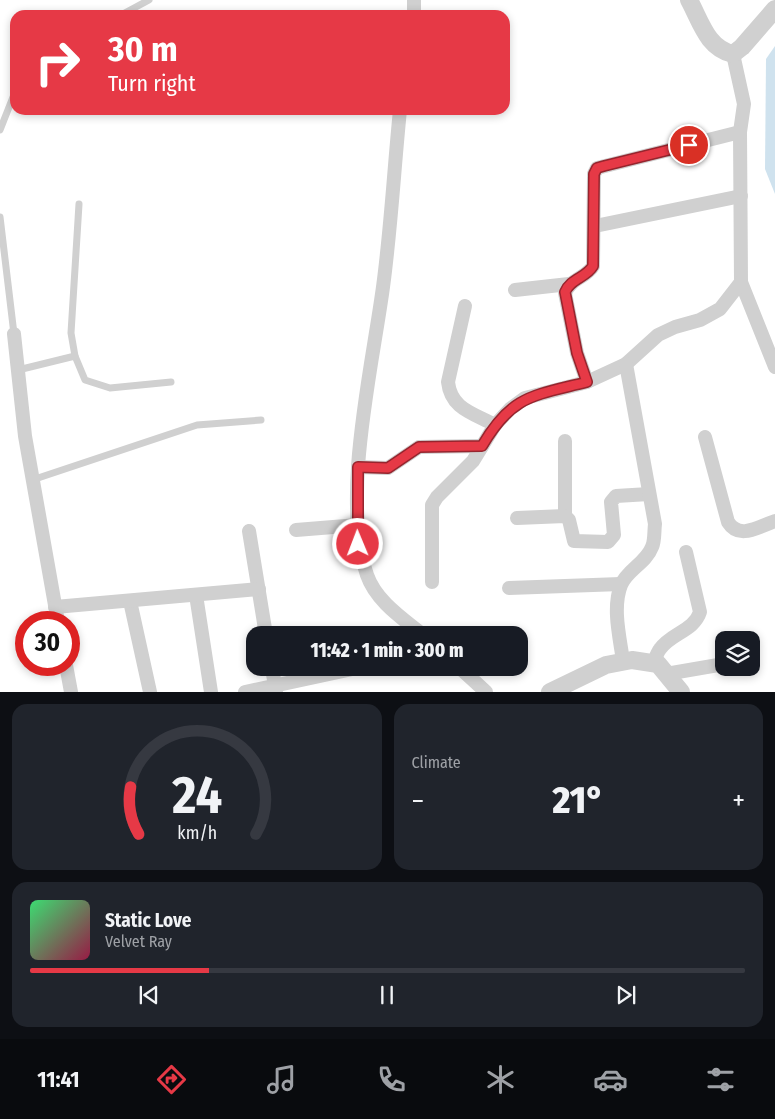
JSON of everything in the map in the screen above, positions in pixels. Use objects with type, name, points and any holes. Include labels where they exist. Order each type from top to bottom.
[{"type":"street","points":[[689,0],[713,46],[733,54]]},
{"type":"street","points":[[733,54],[742,47],[775,9]]},
{"type":"street","points":[[733,54],[744,104],[740,132],[741,282],[775,367]]},
{"type":"street","points":[[400,115],[384,284],[358,467],[358,544],[368,577],[381,599],[412,626]]},
{"type":"street","points":[[515,290],[569,284],[589,273],[593,266],[595,226],[594,174],[597,168],[740,132]]},
{"type":"street","points":[[595,226],[741,196]]},
{"type":"street","points":[[432,582],[432,505],[437,497],[473,461],[494,425],[510,409],[525,398],[587,382],[626,364],[658,335],[675,327],[700,320],[720,309],[741,282]]},
{"type":"street","points":[[569,284],[565,292],[577,353],[587,382]]},
{"type":"street","points":[[465,306],[448,382],[450,395],[454,402],[494,425]]},
{"type":"street","points":[[14,334],[25,436],[56,611]]},
{"type":"street","points":[[623,662],[618,620],[618,596],[621,584],[645,559],[653,546],[655,524],[626,364]]},
{"type":"street","points":[[705,437],[728,522],[732,530],[746,532],[775,521]]},
{"type":"street","points":[[565,441],[565,516],[569,520],[574,541],[608,542],[614,535],[611,502],[613,498],[616,496],[650,494]]},
{"type":"street","points":[[358,467],[388,468],[419,447],[482,446]]},
{"type":"street","points":[[517,518],[565,516]]},
{"type":"street","points":[[296,530],[358,524]]},
{"type":"street","points":[[249,531],[265,626]]},
{"type":"street","points":[[681,692],[660,669],[659,650],[668,641],[697,621],[700,612],[686,552]]},
{"type":"street","points":[[509,588],[621,584]]},
{"type":"street","points":[[55,606],[259,589]]},
{"type":"street","points":[[196,595],[211,692]]},
{"type":"street","points":[[130,601],[150,692]]},
{"type":"street","points":[[550,692],[606,665],[632,660],[660,669],[715,665]]},
{"type":"street","points":[[68,676],[71,692]]},
{"type":"street","points":[[245,692],[275,688],[324,676]]},
{"type":"street","points":[[469,676],[486,692]]},
{"type":"lane","points":[[130,10],[149,0]]},
{"type":"lane","points":[[0,130],[10,105]]},
{"type":"lane","points":[[79,204],[71,333],[75,356],[86,380],[110,388],[171,382]]},
{"type":"lane","points":[[0,218],[14,334]]},
{"type":"lane","points":[[18,370],[75,356]]},
{"type":"lane","points":[[32,480],[196,425],[261,420]]},
{"type":"water","points":[[775,46],[775,194],[765,169],[766,59]]},
{"type":"route","points":[[358,544],[358,467],[388,468],[419,447],[482,446],[494,425],[510,409],[525,398],[587,382],[577,353],[565,292],[569,284],[589,273],[593,266],[595,256],[594,174],[597,168],[689,145]]}]
